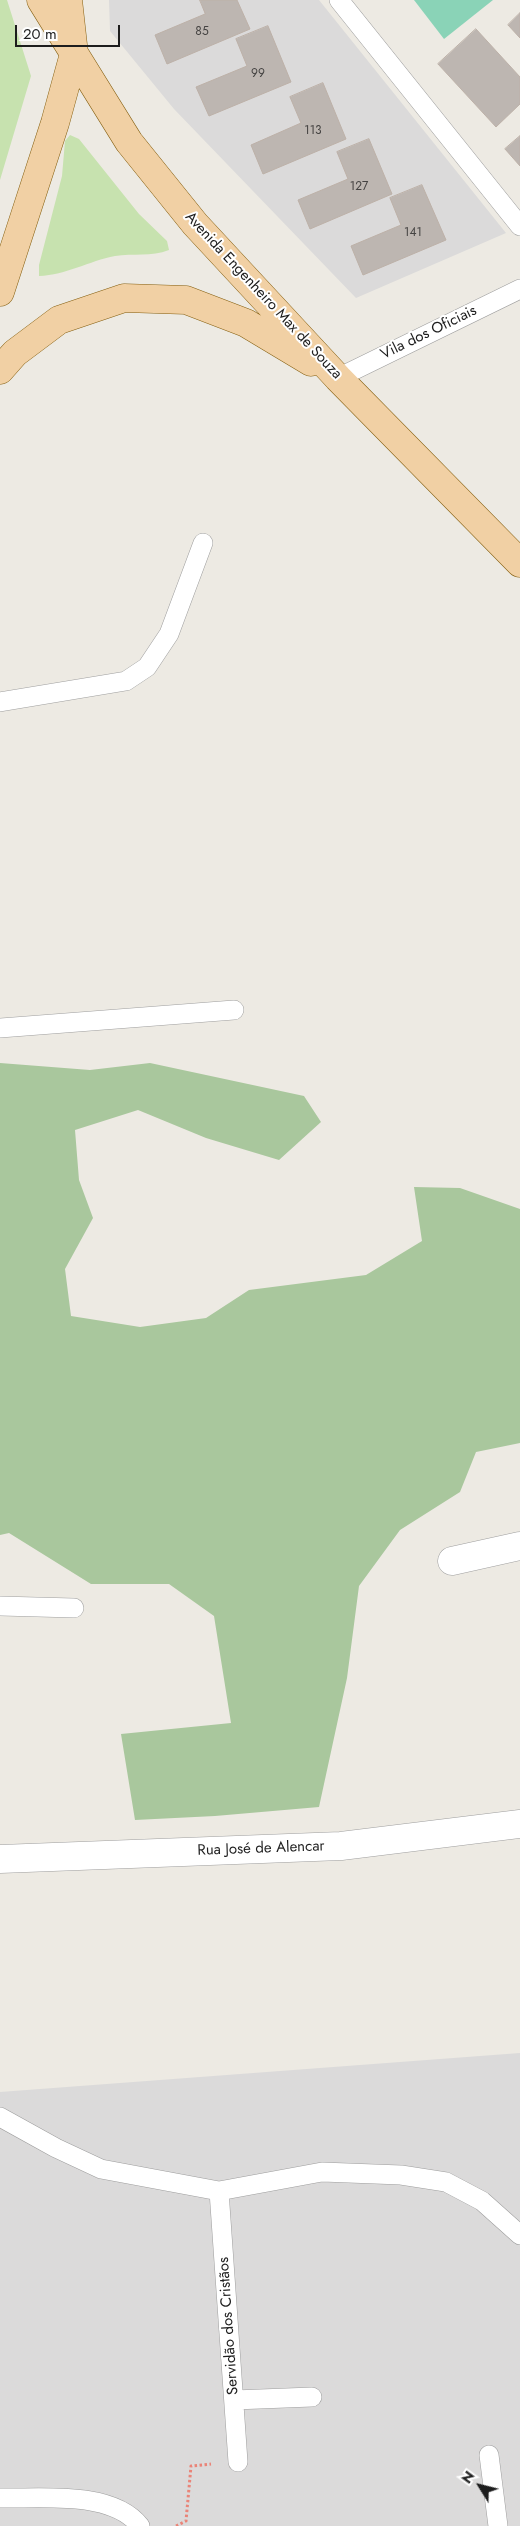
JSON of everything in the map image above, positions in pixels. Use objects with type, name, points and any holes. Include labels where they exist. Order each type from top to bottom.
[{"type":"main road","name":"Avenida Engenheiro Max de Souza","points":[[41,0],[129,142],[195,224],[338,378],[520,563]]},
{"type":"main road","points":[[0,292],[55,123],[74,54],[68,0]]},
{"type":"main road","points":[[0,370],[15,353],[59,320],[124,298],[186,300],[246,323],[338,378]]},
{"type":"street","points":[[452,1561],[520,1546]]},
{"type":"street","name":"Rua José de Alencar","points":[[0,1859],[341,1846],[520,1824]]},
{"type":"lane","points":[[339,0],[520,226]]},
{"type":"lane","name":"Vila dos Oficiais","points":[[338,378],[520,289]]},
{"type":"lane","points":[[0,702],[126,681],[147,667],[168,634],[203,543]]},
{"type":"lane","points":[[0,1028],[234,1010]]},
{"type":"lane","points":[[0,1606],[74,1608]]},
{"type":"lane","points":[[0,2117],[56,2148],[102,2169],[219,2191],[322,2172],[401,2175],[446,2182],[482,2201],[520,2235]]},
{"type":"lane","name":"Servidão dos Cristãos","points":[[219,2191],[238,2462]]},
{"type":"lane","points":[[234,2400],[312,2397]]},
{"type":"lane","points":[[489,2455],[498,2526]]},
{"type":"lane","points":[[0,2498],[94,2500],[117,2508],[140,2526]]},
{"type":"path","points":[[176,2526],[186,2521],[191,2466],[238,2462]]},
{"type":"shaded area","points":[[109,0],[319,0],[506,233],[356,298],[174,109],[110,31]]},
{"type":"shaded area","points":[[520,2053],[520,2526],[0,2526],[0,2092]]},
{"type":"green space","points":[[0,0],[7,0],[31,76],[0,180]]},
{"type":"green space","points":[[414,0],[493,0],[444,39]]},
{"type":"green space","points":[[70,135],[79,139],[139,214],[167,241],[169,250],[156,253],[115,256],[68,271],[39,276],[39,265],[62,176],[65,141]]},
{"type":"green space","points":[[0,1063],[90,1070],[150,1063],[304,1096],[321,1122],[279,1160],[206,1138],[138,1110],[75,1130],[79,1180],[93,1218],[65,1269],[71,1316],[140,1327],[206,1318],[249,1290],[366,1275],[422,1241],[414,1187],[460,1188],[520,1209],[520,1443],[476,1452],[460,1492],[400,1530],[359,1586],[347,1678],[319,1807],[215,1816],[135,1820],[121,1734],[231,1723],[214,1616],[169,1584],[91,1584],[9,1533],[0,1535]]},
{"type":"building","points":[[200,0],[237,0],[250,29],[167,64],[155,35],[205,14]]},
{"type":"building","points":[[520,13],[520,38],[508,25]]},
{"type":"building","points":[[268,26],[291,82],[209,116],[196,87],[247,66],[236,39]]},
{"type":"building","points":[[476,29],[520,77],[520,104],[496,127],[438,64]]},
{"type":"building","points":[[323,83],[346,139],[263,174],[251,145],[301,123],[290,97]]},
{"type":"building","points":[[520,136],[520,166],[505,149]]},
{"type":"building","points":[[369,139],[392,194],[310,229],[298,200],[348,179],[337,152]]},
{"type":"building","points":[[422,185],[446,240],[363,275],[351,246],[401,225],[390,198]]}]
